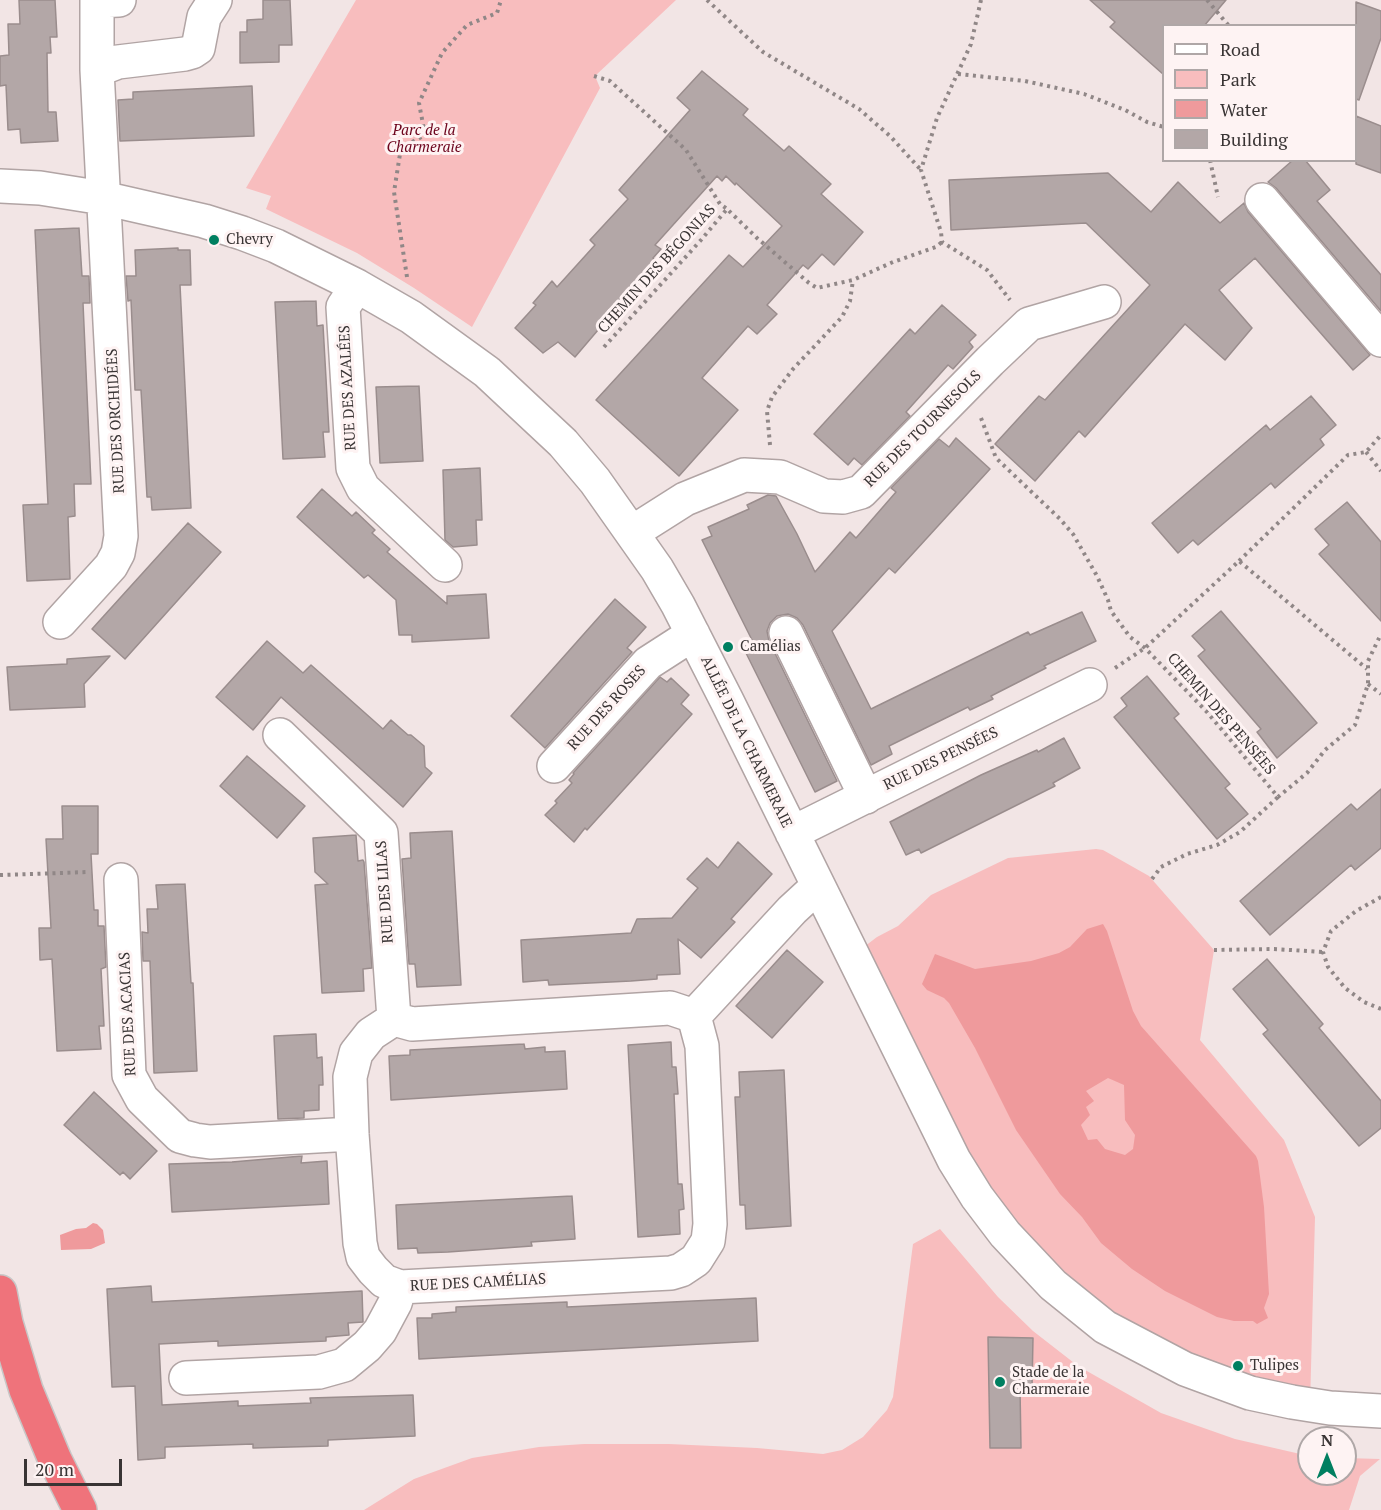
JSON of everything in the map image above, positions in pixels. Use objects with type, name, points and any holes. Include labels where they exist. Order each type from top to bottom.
[{"type":"highway","points":[[0,1292],[6,1323],[26,1390],[55,1460],[80,1510]]},
{"type":"street","name":"RUE DES ORCHIDÉES","points":[[60,622],[111,566],[118,553],[121,536],[97,70],[97,1],[119,0]]},
{"type":"street","points":[[97,70],[118,62],[192,52],[198,48],[202,6]]},
{"type":"street","name":"ALLÉE DE LA CHARMERAIE","points":[[0,186],[40,188],[103,198],[204,221],[276,246],[357,286],[411,317],[487,372],[538,417],[595,480],[633,532],[662,578],[693,634],[954,1160],[977,1197],[1005,1234],[1053,1285],[1105,1327],[1185,1370],[1250,1393],[1292,1402],[1330,1408],[1381,1411]]},
{"type":"street","points":[[1262,200],[1381,340]]},
{"type":"street","name":"RUE DES AZALÉES","points":[[357,286],[343,307],[352,468],[363,488],[445,565]]},
{"type":"street","name":"RUE DES TOURNESOLS","points":[[633,532],[685,499],[744,475],[780,477],[824,496],[843,497],[861,492],[1029,324],[1104,303]]},
{"type":"street","points":[[786,633],[866,797]]},
{"type":"street","name":"RUE DES ROSES","points":[[554,766],[648,663],[693,634]]},
{"type":"street","name":"RUE DES PENSÉES","points":[[792,833],[1090,685]]},
{"type":"street","name":"RUE DES LILAS","points":[[280,735],[381,833],[394,1019]]},
{"type":"street","name":"RUE DES ACACIAS","points":[[121,880],[129,1075],[142,1099],[180,1136],[195,1140],[210,1142],[352,1134]]},
{"type":"street","points":[[394,1019],[412,1024],[670,1008],[694,1016],[792,910],[818,886]]},
{"type":"street","name":"RUE DES CAMÉLIAS","points":[[394,1019],[371,1034],[363,1043],[353,1063],[350,1077],[352,1134],[363,1257],[384,1281],[400,1287],[671,1273],[681,1270],[696,1260],[708,1240],[710,1224],[702,1046],[694,1016]]},
{"type":"street","points":[[186,1378],[319,1372],[344,1365],[367,1346],[380,1331],[395,1303],[400,1287]]},
{"type":"path","points":[[411,317],[407,274],[394,192],[400,154],[405,146],[425,135],[419,103],[442,53],[467,25],[497,13],[501,0]]},
{"type":"path","points":[[707,0],[763,52],[859,109],[890,136],[921,170],[941,232],[942,242],[987,270],[1029,324]]},
{"type":"path","points":[[921,170],[937,118],[971,44],[981,0]]},
{"type":"path","points":[[1207,0],[1227,24]]},
{"type":"path","points":[[958,74],[1025,81],[1084,94],[1162,126]]},
{"type":"path","points":[[594,76],[610,81],[686,150],[720,204],[727,209]]},
{"type":"path","points":[[1210,162],[1218,197]]},
{"type":"path","name":"CHEMIN DES BÉGONIAS","points":[[604,347],[727,209],[757,238],[817,288],[853,280],[893,262],[936,247],[942,242]]},
{"type":"path","points":[[780,477],[773,465],[767,430],[767,411],[772,397],[793,369],[842,316],[850,301],[853,280]]},
{"type":"path","name":"CHEMIN DES PENSÉES","points":[[967,384],[975,397],[985,432],[996,458],[1073,534],[1108,600],[1111,611],[1130,638],[1145,648],[1207,712],[1278,797]]},
{"type":"path","points":[[1145,648],[1348,455],[1366,452],[1381,435]]},
{"type":"path","points":[[1366,452],[1381,471]]},
{"type":"path","points":[[1239,561],[1368,669]]},
{"type":"path","name":"CHEMIN DES PENSÉES","points":[[1152,879],[1161,867],[1187,854],[1217,845],[1240,832],[1307,773],[1325,750],[1355,725],[1368,684],[1368,661],[1381,634]]},
{"type":"path","points":[[1368,684],[1381,694]]},
{"type":"path","points":[[0,875],[98,872],[121,880]]},
{"type":"path","points":[[1381,897],[1356,911],[1331,932],[1323,952],[1328,966],[1345,988],[1364,1002],[1381,1009]]},
{"type":"path","points":[[1214,950],[1274,949],[1323,952]]},
{"type":"green space","name":"Parc de la Charmeraie","points":[[356,0],[676,0],[595,76],[600,88],[472,327],[357,253],[266,209],[271,196],[246,188]]},
{"type":"green space","points":[[1103,850],[1149,876],[1214,950],[1200,1040],[1284,1140],[1315,1217],[1310,1406],[1185,1369],[1028,1260],[852,956],[877,937],[898,926],[931,895],[1008,858]]},
{"type":"green space","name":"Stade de la Charmeraie","points":[[940,1229],[998,1297],[1033,1331],[1078,1366],[1161,1413],[1235,1439],[1297,1453],[1297,1486],[1357,1486],[1349,1510],[364,1510],[414,1479],[472,1458],[539,1447],[584,1444],[669,1444],[823,1454],[842,1450],[863,1437],[887,1410],[893,1397],[913,1244]]},
{"type":"green space","name":"Stade de la Charmeraie","points":[[1357,1458],[1380,1459],[1360,1476],[1357,1485]]},
{"type":"water","points":[[1103,924],[1133,1011],[1141,1026],[1256,1156],[1264,1207],[1269,1294],[1264,1308],[1268,1318],[1257,1324],[1253,1321],[1234,1321],[1217,1317],[1165,1291],[1132,1269],[1101,1243],[1082,1217],[1060,1194],[1016,1130],[975,1048],[949,1003],[927,990],[922,984],[935,954],[975,969],[1031,961],[1059,953],[1070,947],[1087,929]],"holes":[[[1108,1078],[1124,1085],[1125,1120],[1135,1135],[1133,1149],[1125,1155],[1105,1149],[1097,1139],[1088,1140],[1081,1125],[1090,1115],[1086,1107],[1094,1101],[1086,1091]]]},
{"type":"water","points":[[93,1223],[103,1230],[105,1243],[91,1249],[61,1250],[60,1235],[86,1228]]},
{"type":"building","points":[[19,0],[55,0],[57,37],[50,37],[51,53],[47,53],[48,112],[56,112],[58,141],[21,143],[20,129],[8,130],[6,85],[0,86],[0,56],[9,55],[8,24],[20,24]]},
{"type":"building","points":[[263,0],[290,0],[292,45],[279,45],[279,62],[240,63],[240,32],[247,32],[247,20],[263,19]]},
{"type":"building","points":[[1090,0],[1226,0],[1206,24],[1162,24],[1162,73],[1110,27],[1115,22]]},
{"type":"building","points":[[1356,2],[1381,11],[1381,38],[1359,100],[1357,99]]},
{"type":"building","points":[[702,71],[748,109],[743,115],[784,151],[789,146],[831,184],[821,194],[863,232],[834,265],[822,254],[808,269],[803,265],[767,305],[777,314],[757,334],[748,326],[702,378],[738,410],[679,476],[596,400],[729,255],[743,267],[782,226],[736,183],[735,185],[726,176],[722,181],[717,176],[655,245],[661,249],[653,258],[656,262],[575,357],[558,342],[543,353],[515,328],[536,305],[533,303],[552,281],[557,287],[595,245],[590,240],[628,199],[619,190],[690,110],[677,98]]},
{"type":"building","points":[[252,86],[254,136],[120,141],[118,100],[133,99],[133,92]]},
{"type":"building","points":[[1357,116],[1381,126],[1381,173],[1356,164]]},
{"type":"building","points":[[1291,162],[1307,162],[1330,190],[1317,201],[1381,275],[1381,311],[1276,188],[1268,182]]},
{"type":"building","points":[[1108,173],[1151,212],[1178,182],[1220,223],[1244,203],[1248,212],[1370,355],[1353,370],[1255,258],[1219,290],[1252,328],[1225,360],[1185,324],[1085,437],[1079,431],[1035,481],[995,444],[1039,396],[1045,400],[1150,285],[1086,223],[951,230],[949,180]]},
{"type":"building","points":[[79,228],[82,276],[89,276],[90,303],[83,303],[91,484],[74,484],[75,516],[68,517],[70,579],[27,581],[23,505],[48,504],[35,230]]},
{"type":"building","points":[[178,248],[178,250],[190,250],[191,285],[180,285],[191,508],[152,510],[151,497],[147,497],[141,390],[135,390],[131,300],[128,301],[126,276],[136,276],[135,250]]},
{"type":"building","points":[[316,301],[317,326],[323,325],[329,432],[323,432],[325,457],[283,459],[275,302]]},
{"type":"building","points":[[942,305],[976,335],[969,342],[973,347],[953,369],[948,365],[906,412],[910,416],[862,465],[854,458],[848,465],[814,434],[910,329],[915,334]]},
{"type":"building","points":[[419,386],[423,461],[380,463],[376,387]]},
{"type":"building","points":[[1311,396],[1336,425],[1320,439],[1324,445],[1275,488],[1271,483],[1198,545],[1193,540],[1178,553],[1152,523],[1266,425],[1270,430]]},
{"type":"building","points":[[956,438],[990,469],[895,573],[889,568],[832,631],[871,709],[1028,632],[1030,635],[1082,612],[1096,641],[1044,666],[1046,668],[991,696],[993,699],[970,710],[968,707],[889,746],[892,754],[871,765],[803,625],[797,618],[788,614],[777,616],[770,623],[767,631],[769,641],[837,781],[815,792],[743,647],[753,642],[702,540],[712,536],[708,527],[749,509],[747,505],[768,495],[776,496],[815,572],[850,532],[856,538],[896,492],[891,488],[939,439],[949,447]]},
{"type":"building","points":[[480,468],[482,520],[476,520],[477,545],[453,547],[445,540],[443,470]]},
{"type":"building","points":[[322,489],[352,516],[356,512],[375,530],[372,533],[390,549],[387,552],[447,604],[447,596],[486,594],[489,638],[412,642],[412,635],[399,635],[396,600],[368,575],[364,578],[297,517]]},
{"type":"building","points":[[1347,502],[1381,542],[1381,621],[1319,554],[1329,545],[1315,529]]},
{"type":"building","points":[[188,523],[221,552],[125,659],[92,629]]},
{"type":"building","points":[[615,599],[646,627],[627,648],[632,652],[545,748],[511,716]]},
{"type":"building","points":[[1221,611],[1317,723],[1277,758],[1257,732],[1261,729],[1198,656],[1205,650],[1192,636]]},
{"type":"building","points":[[267,641],[303,673],[311,665],[383,729],[391,720],[424,746],[425,767],[432,773],[403,807],[281,697],[253,730],[216,697]]},
{"type":"building","points":[[110,656],[84,684],[85,707],[10,710],[7,667],[67,664],[67,659]]},
{"type":"building","points":[[1147,676],[1179,714],[1174,718],[1230,784],[1225,788],[1248,814],[1217,839],[1114,717],[1127,706],[1121,698]]},
{"type":"building","points":[[660,677],[667,682],[671,678],[689,695],[681,704],[692,714],[574,842],[545,815],[572,783],[569,780],[573,773]]},
{"type":"building","points":[[1064,738],[1080,768],[1053,783],[1055,786],[921,853],[919,849],[906,855],[890,822],[981,775],[1037,750],[1038,752]]},
{"type":"building","points":[[247,756],[305,806],[277,838],[220,786]]},
{"type":"building","points":[[1381,789],[1381,848],[1355,870],[1351,865],[1270,935],[1240,901],[1351,804],[1357,810]]},
{"type":"building","points":[[62,806],[98,806],[98,854],[91,854],[94,910],[98,910],[98,926],[104,926],[106,967],[101,969],[104,1026],[99,1026],[101,1049],[57,1051],[52,959],[40,960],[39,928],[51,928],[46,839],[63,839]]},
{"type":"building","points":[[452,831],[461,985],[417,987],[415,964],[409,964],[402,859],[411,858],[410,833]]},
{"type":"building","points":[[356,835],[358,861],[363,860],[364,862],[372,968],[363,969],[364,991],[322,993],[315,885],[328,884],[315,872],[313,838]]},
{"type":"building","points":[[738,842],[772,874],[731,919],[735,922],[701,958],[678,939],[680,974],[657,975],[657,979],[631,981],[549,985],[548,980],[523,982],[521,940],[631,933],[637,919],[672,918],[698,888],[687,879],[707,858],[718,868]]},
{"type":"building","points":[[185,884],[197,1071],[154,1073],[150,961],[143,961],[142,932],[148,933],[147,909],[158,909],[156,885]]},
{"type":"building","points":[[787,950],[823,982],[772,1038],[736,1006]]},
{"type":"building","points":[[1267,959],[1323,1024],[1319,1028],[1381,1101],[1381,1128],[1359,1146],[1263,1034],[1268,1030],[1233,989]]},
{"type":"building","points":[[316,1034],[317,1058],[322,1057],[323,1085],[319,1085],[319,1110],[304,1111],[304,1118],[278,1119],[274,1036]]},
{"type":"building","points":[[671,1042],[672,1067],[676,1067],[678,1094],[674,1094],[678,1184],[682,1184],[684,1209],[679,1210],[680,1234],[638,1237],[628,1045]]},
{"type":"building","points":[[524,1044],[525,1049],[545,1047],[545,1052],[565,1051],[567,1089],[391,1100],[389,1056],[410,1055],[410,1050]]},
{"type":"building","points":[[784,1070],[791,1226],[746,1229],[745,1205],[740,1205],[735,1097],[740,1097],[739,1072]]},
{"type":"building","points":[[94,1092],[157,1151],[130,1179],[123,1172],[120,1175],[64,1125]]},
{"type":"building","points":[[302,1156],[301,1163],[327,1161],[329,1204],[172,1212],[169,1164]]},
{"type":"building","points":[[572,1196],[575,1239],[531,1242],[532,1246],[448,1252],[418,1253],[417,1248],[398,1249],[396,1205]]},
{"type":"building","points":[[151,1286],[152,1302],[362,1291],[363,1322],[348,1323],[349,1335],[326,1337],[326,1341],[218,1346],[218,1341],[159,1344],[162,1405],[238,1401],[238,1406],[311,1403],[310,1398],[413,1395],[415,1436],[328,1440],[328,1446],[253,1448],[253,1444],[165,1447],[165,1458],[138,1460],[135,1386],[112,1387],[107,1289]]},
{"type":"building","points":[[756,1298],[758,1341],[419,1359],[417,1318],[432,1318],[432,1314],[456,1312],[456,1307],[567,1302],[567,1307]]},
{"type":"building","points":[[988,1337],[1033,1338],[1032,1388],[1020,1388],[1021,1448],[990,1448]]},
{"type":"place","name":"Chevry","points":[[214,240]]},
{"type":"place","name":"Camélias","points":[[728,647]]},
{"type":"place","name":"Tulipes","points":[[1238,1366]]},
{"type":"place","name":"Stade de la Charmeraie","points":[[1000,1382]]}]
